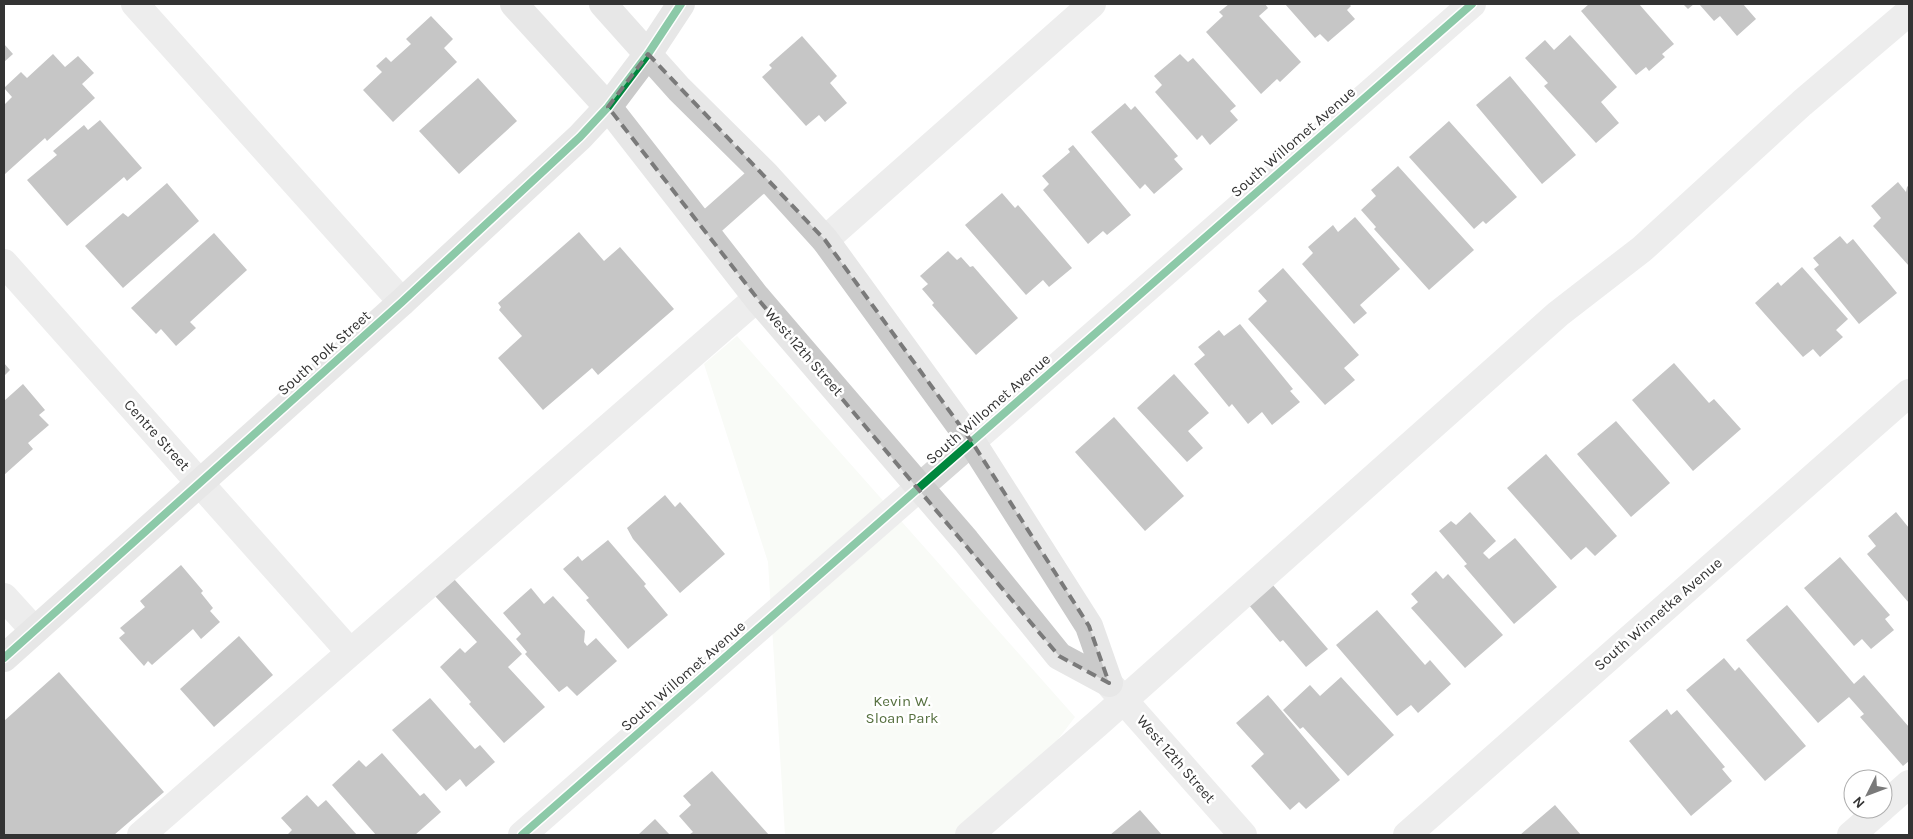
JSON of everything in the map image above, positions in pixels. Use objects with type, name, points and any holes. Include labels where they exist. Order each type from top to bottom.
[{"type":"main road","name":"West 12th Street","points":[[514,4],[608,107],[757,298],[920,487],[1059,656],[1116,691]]},
{"type":"main road","name":"West 12th Street","points":[[603,4],[679,89],[765,174],[825,240],[972,442],[1089,626],[1116,691]]},
{"type":"main road","name":"South Polk Street","points":[[4,658],[402,302],[580,137],[608,107],[648,54],[681,4]]},
{"type":"main road","points":[[703,228],[765,174]]},
{"type":"street","points":[[135,4],[402,302]]},
{"type":"street","points":[[825,240],[1092,4]]},
{"type":"street","name":"South Willomet Avenue","points":[[522,835],[1472,4]]},
{"type":"street","points":[[969,835],[1116,691],[1558,314],[1642,248],[1802,103],[1909,12]]},
{"type":"street","name":"Centre Street","points":[[4,263],[350,652]]},
{"type":"street","points":[[140,835],[757,298]]},
{"type":"street","name":"South Winnetka Avenue","points":[[1408,835],[1909,393]]},
{"type":"street","points":[[4,596],[34,630]]},
{"type":"street","name":"West 12th Street","points":[[1116,691],[1243,835]]},
{"type":"street","points":[[1893,798],[1909,784]]},
{"type":"street","points":[[1851,835],[1869,819]]},
{"type":"highlighted area","points":[[648,54],[825,240],[972,442],[1089,626],[1109,683],[1059,656],[757,298],[608,107]]},
{"type":"green space","name":"Kevin W. Sloan Park","points":[[737,336],[1075,717],[985,835],[785,835],[768,562],[704,364]]},
{"type":"building","points":[[1229,4],[1265,4],[1268,8],[1259,16],[1301,62],[1280,82],[1277,79],[1261,94],[1206,32],[1223,16],[1219,12]]},
{"type":"building","points":[[1285,4],[1349,4],[1351,6],[1347,10],[1355,19],[1328,42],[1320,34],[1315,38]]},
{"type":"building","points":[[1589,4],[1639,4],[1674,44],[1662,54],[1665,57],[1649,71],[1646,67],[1636,75],[1581,11]]},
{"type":"building","points":[[1683,4],[1694,4],[1688,9]]},
{"type":"building","points":[[1699,4],[1743,4],[1756,19],[1737,36],[1720,16],[1714,21]]},
{"type":"building","points":[[431,16],[453,39],[444,48],[457,62],[393,122],[363,90],[382,72],[376,66],[386,57],[391,62],[411,44],[406,39]]},
{"type":"building","points":[[1570,35],[1617,87],[1601,102],[1619,123],[1596,143],[1544,86],[1548,83],[1525,58],[1545,40],[1554,50]]},
{"type":"building","points":[[802,36],[837,76],[830,83],[847,103],[825,122],[819,115],[806,126],[762,77],[772,68],[769,65]]},
{"type":"building","points":[[4,44],[13,54],[4,62]]},
{"type":"building","points":[[53,54],[65,67],[78,56],[94,73],[82,84],[95,98],[47,141],[45,138],[5,174],[4,105],[12,97],[4,88],[21,72],[27,78]]},
{"type":"building","points":[[1180,54],[1188,62],[1193,58],[1236,106],[1230,111],[1238,120],[1210,145],[1202,135],[1197,140],[1155,92],[1162,85],[1154,76]]},
{"type":"building","points":[[1510,76],[1576,155],[1542,184],[1476,105]]},
{"type":"building","points":[[478,78],[517,121],[459,174],[419,131]]},
{"type":"building","points":[[1125,103],[1131,110],[1135,106],[1178,156],[1174,159],[1183,169],[1154,194],[1145,184],[1140,189],[1091,132]]},
{"type":"building","points":[[100,120],[142,168],[127,181],[124,177],[67,226],[27,180],[57,155],[53,151],[84,125],[88,130]]},
{"type":"building","points":[[1449,121],[1517,197],[1486,224],[1483,221],[1474,229],[1409,157]]},
{"type":"building","points":[[1073,145],[1131,215],[1107,235],[1103,231],[1088,244],[1043,190],[1049,184],[1042,176],[1070,152],[1068,149]]},
{"type":"building","points":[[1398,166],[1474,250],[1429,290],[1374,229],[1376,227],[1361,210],[1376,196],[1371,190]]},
{"type":"building","points":[[1898,182],[1906,192],[1909,185],[1909,266],[1873,226],[1881,218],[1871,206]]},
{"type":"building","points":[[167,183],[199,221],[123,288],[85,246],[123,213],[128,217]]},
{"type":"building","points":[[1002,193],[1015,208],[1018,205],[1072,268],[1049,287],[1043,280],[1026,295],[965,225]]},
{"type":"building","points":[[1355,217],[1400,269],[1360,305],[1367,313],[1354,324],[1302,264],[1313,253],[1308,247],[1333,225],[1338,232]]},
{"type":"building","points":[[579,232],[604,261],[620,247],[674,309],[598,375],[592,368],[543,410],[498,358],[522,336],[499,310],[501,307],[498,303]]},
{"type":"building","points":[[214,233],[247,270],[190,322],[196,328],[176,346],[161,329],[156,334],[131,308]]},
{"type":"building","points":[[1840,236],[1847,244],[1853,239],[1897,293],[1859,324],[1814,269],[1819,265],[1813,258]]},
{"type":"building","points":[[948,251],[957,260],[961,257],[970,267],[973,266],[1018,318],[976,355],[932,305],[934,303],[922,289],[928,284],[920,276]]},
{"type":"building","points":[[1802,267],[1848,319],[1836,330],[1843,337],[1820,357],[1813,349],[1803,357],[1755,303],[1778,282],[1781,286]]},
{"type":"building","points":[[1283,268],[1359,355],[1344,368],[1355,380],[1325,405],[1248,319],[1267,301],[1258,291]]},
{"type":"building","points":[[1240,324],[1293,389],[1290,391],[1300,402],[1272,425],[1262,412],[1248,424],[1232,404],[1229,407],[1194,364],[1205,355],[1198,347],[1219,330],[1224,336]]},
{"type":"building","points":[[4,363],[10,370],[4,376]]},
{"type":"building","points":[[1674,363],[1709,403],[1714,399],[1741,429],[1693,471],[1632,400]]},
{"type":"building","points":[[1174,374],[1209,413],[1188,431],[1203,448],[1187,462],[1137,408]]},
{"type":"building","points":[[23,384],[45,410],[39,415],[49,425],[28,443],[33,449],[4,475],[4,401]]},
{"type":"building","points":[[1114,417],[1184,496],[1145,531],[1075,452]]},
{"type":"building","points":[[1616,421],[1670,483],[1631,517],[1577,454]]},
{"type":"building","points":[[1546,454],[1617,536],[1595,556],[1586,547],[1571,560],[1507,488]]},
{"type":"building","points":[[665,495],[675,507],[680,502],[725,554],[680,593],[633,539],[627,528]]},
{"type":"building","points":[[1470,512],[1496,541],[1483,553],[1489,559],[1515,538],[1557,587],[1514,624],[1464,566],[1467,564],[1439,531],[1451,521],[1456,525]]},
{"type":"building","points":[[1896,512],[1909,528],[1909,603],[1867,554],[1876,546],[1868,536]]},
{"type":"building","points":[[608,540],[646,584],[644,586],[668,615],[628,649],[586,600],[589,598],[563,569],[578,556],[582,561]]},
{"type":"building","points":[[1840,557],[1890,615],[1885,619],[1894,630],[1871,649],[1862,639],[1854,646],[1804,588]]},
{"type":"building","points":[[181,565],[203,591],[201,593],[213,608],[210,611],[220,622],[201,639],[193,629],[152,665],[148,661],[144,666],[119,638],[125,633],[120,628],[145,607],[140,601]]},
{"type":"building","points":[[1436,571],[1443,579],[1448,574],[1503,635],[1465,668],[1411,608],[1418,602],[1411,594]]},
{"type":"building","points":[[454,579],[522,654],[508,667],[545,707],[504,743],[469,704],[471,702],[440,667],[460,648],[465,653],[477,642],[435,596]]},
{"type":"building","points":[[1272,584],[1328,649],[1306,667],[1283,640],[1280,642],[1248,604]]},
{"type":"building","points":[[531,588],[544,604],[553,596],[585,631],[584,642],[587,646],[596,638],[617,661],[577,696],[567,686],[559,692],[525,654],[527,652],[516,639],[521,634],[503,613]]},
{"type":"building","points":[[1787,605],[1854,684],[1864,675],[1909,727],[1909,761],[1903,766],[1860,717],[1864,714],[1849,697],[1818,723],[1746,640]]},
{"type":"building","points":[[1377,610],[1425,665],[1430,660],[1451,684],[1418,713],[1411,705],[1397,716],[1336,645]]},
{"type":"building","points":[[239,636],[273,675],[214,727],[180,689]]},
{"type":"building","points":[[1724,658],[1735,671],[1739,667],[1806,746],[1765,781],[1686,690]]},
{"type":"building","points":[[59,672],[164,792],[114,835],[4,835],[4,721]]},
{"type":"building","points":[[1341,677],[1394,735],[1348,776],[1303,727],[1300,729],[1283,710],[1310,685],[1320,696]]},
{"type":"building","points":[[1268,695],[1340,780],[1306,809],[1299,802],[1290,810],[1251,766],[1264,754],[1236,723]]},
{"type":"building","points":[[430,698],[475,749],[480,745],[495,762],[466,787],[460,779],[446,791],[392,730]]},
{"type":"building","points":[[1667,709],[1671,715],[1677,710],[1725,767],[1722,769],[1732,781],[1691,816],[1629,741]]},
{"type":"building","points":[[382,753],[420,796],[424,793],[441,812],[415,835],[376,835],[332,785],[359,760],[366,767]]},
{"type":"building","points":[[712,771],[769,835],[690,834],[693,832],[679,816],[691,805],[683,796]]},
{"type":"building","points":[[307,795],[318,807],[326,800],[357,835],[287,835],[292,830],[281,818]]},
{"type":"building","points":[[1555,805],[1581,835],[1520,835]]},
{"type":"building","points":[[1140,810],[1162,835],[1110,835]]},
{"type":"building","points":[[655,819],[670,835],[638,835]]},
{"type":"cycle path","points":[[4,658],[402,302],[580,137],[608,107],[648,54],[681,4]]},
{"type":"cycle path","points":[[522,835],[1472,4]]}]
